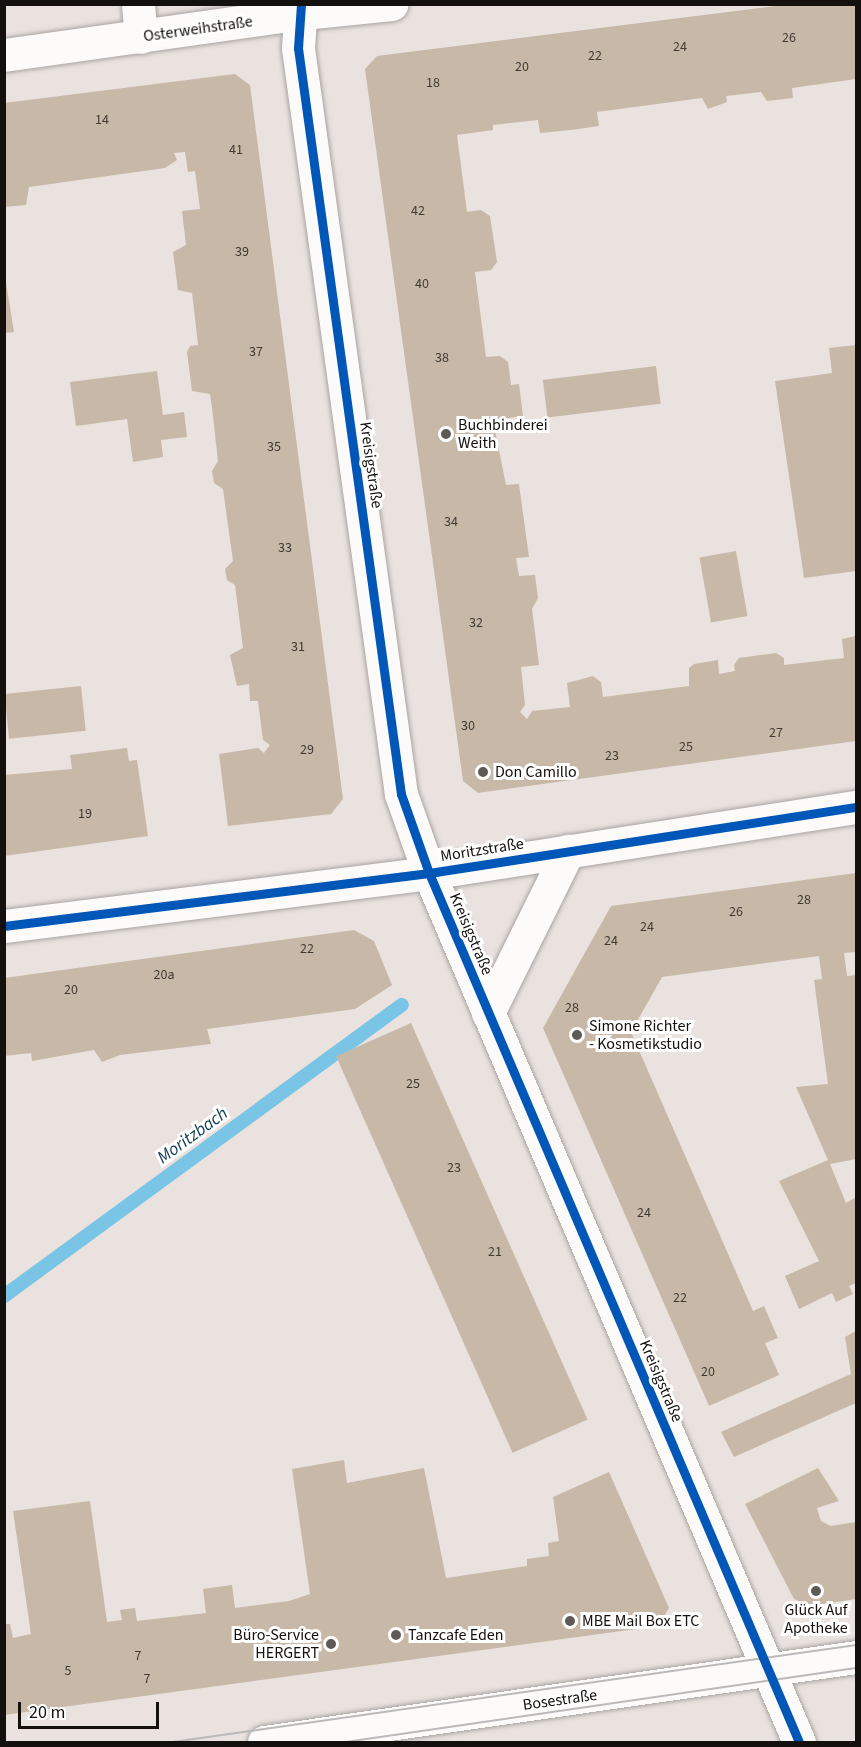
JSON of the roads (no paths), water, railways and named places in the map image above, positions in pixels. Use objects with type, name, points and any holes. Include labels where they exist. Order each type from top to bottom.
[{"type":"street","points":[[138,4],[141,37]]},
{"type":"street","name":"Osterweihstraße","points":[[4,55],[141,37],[302,9],[392,4]]},
{"type":"street","name":"Kreisigstraße","points":[[302,9],[298,48],[401,794],[429,873],[800,1743]]},
{"type":"street","name":"Moritzstraße","points":[[4,926],[429,873],[856,807]]},
{"type":"street","name":"Kreisigstraße","points":[[488,1013],[568,852]]},
{"type":"street","name":"Bosestraße","points":[[264,1743],[856,1657]]},
{"type":"waterway","name":"Moritzbach","points":[[4,1296],[402,1005]]},
{"type":"tram line","points":[[173,1742],[856,1645]]},
{"type":"tram line","points":[[346,1742],[856,1668]]},
{"type":"place","name":"Buchbinderei Weith","points":[[446,434]]},
{"type":"place","name":"Don Camillo","points":[[483,772]]},
{"type":"place","name":"Simone Richter - Kosmetikstudio","points":[[577,1035]]},
{"type":"place","name":"Glück Auf Apotheke","points":[[816,1591]]},
{"type":"place","name":"MBE Mail Box ETC","points":[[570,1621]]},
{"type":"place","name":"Tanzcafe Eden","points":[[396,1635]]},
{"type":"place","name":"Büro-Service HERGERT","points":[[331,1644]]}]
